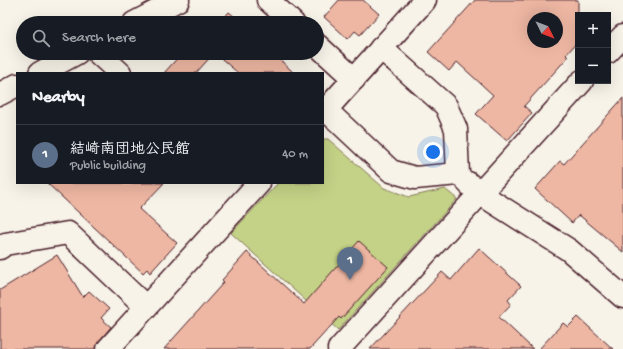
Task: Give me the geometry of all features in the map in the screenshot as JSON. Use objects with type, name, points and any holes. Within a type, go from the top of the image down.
[{"type":"street","points":[[147,16],[178,0]]},
{"type":"street","points":[[268,0],[285,16]]},
{"type":"street","points":[[425,0],[324,112],[391,171],[415,178],[458,174]]},
{"type":"street","points":[[611,49],[623,36]]},
{"type":"street","points":[[381,48],[446,106],[456,129],[458,174],[479,193],[569,250],[623,297]]},
{"type":"street","points":[[324,51],[354,79]]},
{"type":"street","points":[[42,72],[64,60]]},
{"type":"street","points":[[106,60],[119,72]]},
{"type":"street","points":[[339,349],[579,84]]},
{"type":"street","points":[[0,94],[16,86]]},
{"type":"street","points":[[108,349],[146,307],[248,187]]},
{"type":"street","points":[[0,248],[5,244],[68,233],[146,307]]},
{"type":"green space","points":[[324,139],[328,139],[384,188],[409,197],[445,189],[457,199],[338,330],[231,233],[277,184],[324,184]]},
{"type":"building","points":[[339,0],[363,0],[379,14],[360,35],[355,31],[348,39],[324,17]]},
{"type":"building","points":[[475,0],[578,0],[578,12],[575,12],[575,44],[566,55],[568,57],[524,106],[532,113],[507,141],[476,114],[493,95],[457,62],[449,71],[428,52]]},
{"type":"building","points":[[229,12],[234,16],[225,16]]},
{"type":"building","points":[[176,60],[208,60],[197,72],[165,72]]},
{"type":"building","points":[[223,60],[280,60],[293,72],[237,72]]},
{"type":"building","points":[[623,98],[623,252],[579,215],[572,223],[535,189],[560,161],[564,164]]},
{"type":"building","points":[[48,184],[163,184],[139,209],[177,243],[150,273],[147,269],[143,273]]},
{"type":"building","points":[[359,241],[388,267],[341,319],[339,317],[310,349],[164,349],[224,282],[222,280],[247,252],[304,304]]},
{"type":"building","points":[[479,248],[521,286],[508,300],[511,304],[499,317],[533,349],[370,349],[442,272],[451,280]]},
{"type":"building","points":[[57,255],[83,297],[89,291],[109,309],[101,318],[111,327],[99,341],[96,349],[0,349],[0,290]]},
{"type":"building","points":[[578,317],[613,349],[539,349],[563,323],[568,327]]},
{"type":"place","name":"結崎南団地公民館","points":[[350,280]]}]
